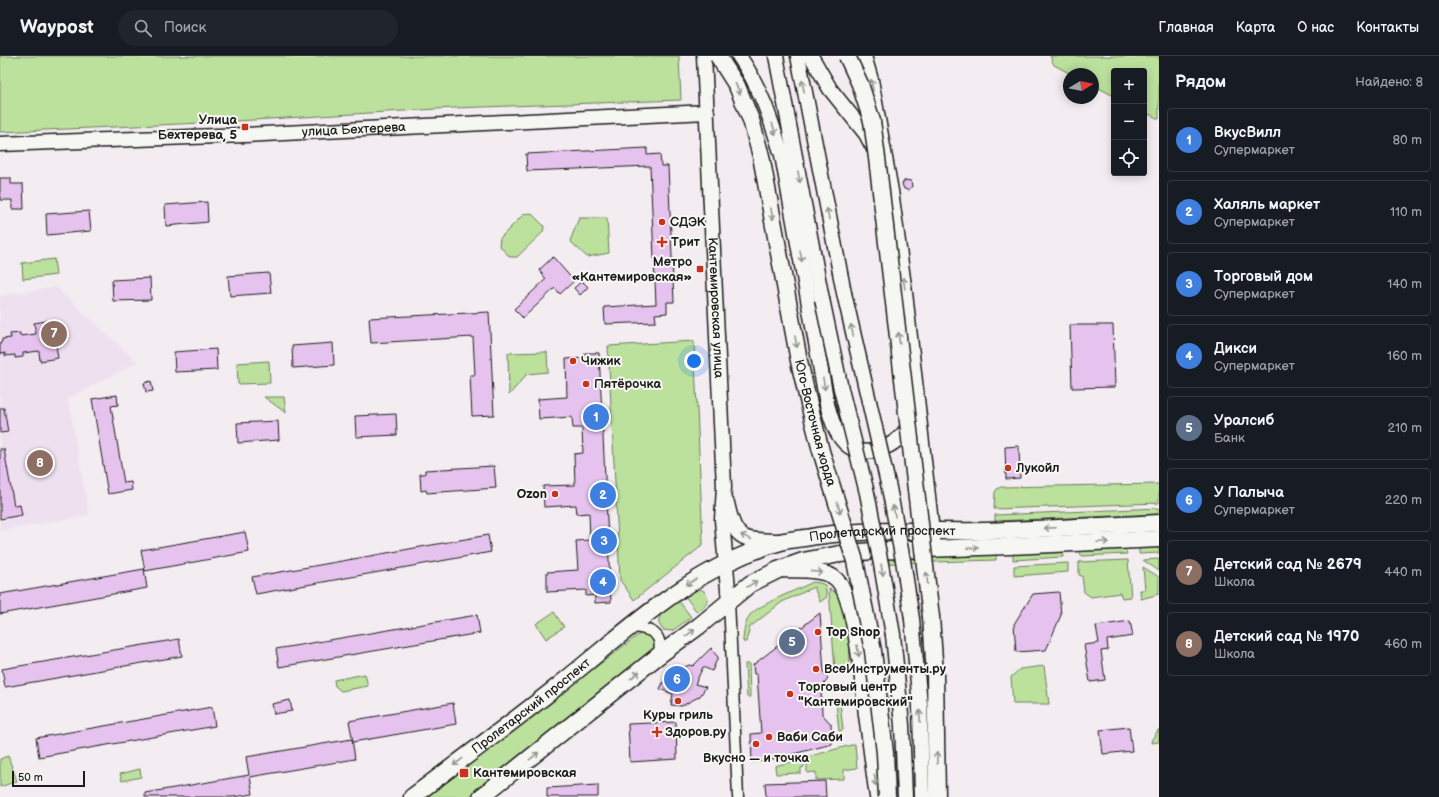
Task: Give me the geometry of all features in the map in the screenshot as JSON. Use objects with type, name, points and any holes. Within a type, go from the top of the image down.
[{"type":"main road","name":"Кантемировская улица","points":[[704,56],[724,487],[722,520],[725,563],[730,601]]},
{"type":"main road","name":"Юго-Восточная хорда","points":[[718,56],[737,86],[751,120],[761,156],[799,361],[808,400],[821,450],[855,561],[873,651],[885,753],[887,797]]},
{"type":"main road","points":[[739,56],[750,72],[770,116],[782,154],[827,404],[837,433],[845,444],[860,451],[877,451],[886,447],[898,439],[908,427],[913,416],[916,391]]},
{"type":"main road","points":[[776,56],[822,299],[841,389],[867,493],[881,564],[893,635],[902,725],[905,797]]},
{"type":"main road","points":[[798,56],[844,294],[889,488],[903,560],[912,619],[920,705],[922,797]]},
{"type":"main road","points":[[811,56],[830,89],[866,134],[878,156],[891,191]]},
{"type":"main road","points":[[847,56],[860,84],[873,128],[931,617],[935,674],[937,797]]},
{"type":"main road","points":[[864,56],[871,80],[891,191],[905,293],[934,549]]},
{"type":"main road","name":"улица Бехтерева","points":[[0,144],[260,134],[707,112]]},
{"type":"main road","name":"Кантемировская улица","points":[[724,487],[731,520],[734,528],[739,534],[751,540],[784,541]]},
{"type":"main road","name":"Пролетарский проспект","points":[[412,797],[556,687],[676,592],[725,563],[743,555],[784,541],[830,534],[932,530],[984,531],[1159,523]]},
{"type":"main road","name":"Пролетарский проспект","points":[[481,797],[658,656],[700,626],[750,584],[778,570],[803,561],[840,554],[872,551],[1159,539]]},
{"type":"main road","points":[[778,570],[825,573],[838,580],[844,590],[852,613],[860,661],[877,797]]},
{"type":"street","points":[[730,601],[738,797]]},
{"type":"street","points":[[630,627],[647,629],[656,635],[660,646],[658,656]]},
{"type":"shaded area","points":[[56,287],[137,362],[68,399],[89,515],[0,531],[0,296]]},
{"type":"green space","points":[[0,56],[679,56],[681,100],[454,108],[202,123],[0,132]]},
{"type":"green space","points":[[1050,56],[1159,56],[1159,119],[1147,113],[1147,68],[1111,68],[1111,94],[1099,88],[1099,68],[1063,68],[1063,70],[1054,65]]},
{"type":"green space","points":[[531,213],[544,226],[543,232],[517,257],[510,257],[499,245],[500,238],[524,214]]},
{"type":"green space","points":[[579,218],[607,218],[609,253],[587,257],[570,241]]},
{"type":"green space","points":[[54,259],[56,275],[23,279],[22,263]]},
{"type":"green space","points":[[694,341],[703,542],[698,549],[634,600],[620,580],[608,346]]},
{"type":"green space","points":[[547,352],[548,372],[527,374],[509,395],[508,353]]},
{"type":"green space","points":[[269,361],[270,383],[238,384],[237,363]]},
{"type":"green space","points":[[264,397],[284,397],[286,413]]},
{"type":"green space","points":[[1159,484],[1159,503],[994,509],[995,492],[1001,487]]},
{"type":"green space","points":[[1159,508],[1159,514],[995,521],[995,515]]},
{"type":"green space","points":[[1159,547],[1159,553],[1139,554],[1139,548]]},
{"type":"green space","points":[[1125,549],[1127,554],[1081,556],[1080,551]]},
{"type":"green space","points":[[1063,551],[1063,557],[1013,560],[1013,553]]},
{"type":"green space","points":[[996,553],[996,560],[872,564],[874,561],[883,558]]},
{"type":"green space","points":[[1159,559],[1159,571],[1143,560]]},
{"type":"green space","points":[[1128,560],[1131,597],[1122,598],[1120,593],[1091,597],[1084,592],[1082,576],[1079,575],[1079,562]]},
{"type":"green space","points":[[1068,563],[1068,572],[1014,576],[1014,566]]},
{"type":"green space","points":[[1143,567],[1159,577],[1159,594],[1141,599],[1140,590],[1145,590]]},
{"type":"green space","points":[[813,582],[825,585],[827,597],[820,602],[814,587],[782,602],[750,627],[746,642],[743,642],[747,621],[754,611]]},
{"type":"green space","points":[[698,588],[704,591],[708,598],[705,606],[697,612],[685,596],[694,589]]},
{"type":"green space","points":[[829,589],[836,593],[842,602],[845,612],[848,625],[850,670],[835,671]]},
{"type":"green space","points":[[679,601],[691,617],[672,631],[663,630],[659,624],[660,616],[665,610]]},
{"type":"green space","points":[[554,612],[564,627],[546,639],[536,624]]},
{"type":"green space","points":[[644,633],[653,639],[655,649],[563,720],[533,749],[469,797],[425,797],[638,635]]},
{"type":"green space","points":[[745,664],[749,664],[750,697],[747,697]]},
{"type":"green space","points":[[1044,666],[1049,704],[1013,704],[1011,677],[1020,669]]},
{"type":"green space","points":[[365,674],[368,686],[341,691],[335,686],[334,680]]},
{"type":"green space","points":[[840,701],[843,730],[839,731],[836,702]]},
{"type":"green space","points":[[1159,729],[1159,742],[1151,743],[1152,739]]},
{"type":"green space","points":[[855,744],[857,768],[844,770],[844,779],[816,780],[816,772],[807,773],[807,757]]},
{"type":"green space","points":[[8,756],[17,781],[0,787],[0,759]]},
{"type":"green space","points":[[803,759],[804,767],[801,768],[801,773],[776,774],[775,766]]},
{"type":"green space","points":[[140,769],[141,777],[122,781],[120,774]]},
{"type":"building","points":[[647,148],[647,155],[660,154],[661,166],[668,166],[674,302],[667,302],[667,313],[655,314],[656,322],[605,324],[604,307],[656,304],[650,166],[527,171],[526,154]]},
{"type":"building","points":[[0,178],[11,178],[11,184],[23,184],[24,209],[12,209],[12,200],[0,200]]},
{"type":"building","points":[[905,180],[911,181],[912,186],[909,190],[904,189],[902,184]]},
{"type":"building","points":[[207,202],[208,222],[166,226],[165,205]]},
{"type":"building","points":[[89,211],[91,231],[47,235],[46,214]]},
{"type":"building","points":[[553,257],[574,281],[560,294],[555,288],[523,318],[514,309],[546,279],[539,270]]},
{"type":"building","points":[[269,273],[271,293],[230,296],[228,276]]},
{"type":"building","points":[[150,278],[151,300],[113,301],[112,280]]},
{"type":"building","points":[[582,281],[588,287],[580,295],[574,288]]},
{"type":"building","points":[[489,312],[494,415],[472,416],[470,375],[475,375],[473,337],[371,343],[369,318]]},
{"type":"building","points":[[52,320],[58,358],[40,361],[39,351],[23,353],[23,357],[15,358],[15,355],[5,356],[5,353],[0,354],[0,343],[2,342],[2,339],[11,338],[10,334],[20,333],[20,336],[36,334],[34,323]]},
{"type":"building","points":[[1070,325],[1113,325],[1115,387],[1072,388]]},
{"type":"building","points":[[333,343],[334,365],[293,368],[292,346]]},
{"type":"building","points":[[216,349],[217,370],[175,372],[174,352]]},
{"type":"building","points":[[585,353],[599,353],[611,602],[595,603],[595,595],[586,596],[586,590],[547,592],[547,572],[578,570],[576,541],[590,540],[589,513],[577,514],[576,505],[544,507],[543,486],[575,485],[574,454],[583,453],[582,428],[573,428],[572,417],[539,419],[538,399],[567,397],[566,359],[585,358]]},
{"type":"building","points":[[151,381],[153,391],[146,392],[144,383]]},
{"type":"building","points":[[117,395],[118,405],[111,406],[124,483],[131,482],[132,490],[108,494],[92,399]]},
{"type":"building","points":[[0,408],[4,408],[8,432],[0,433]]},
{"type":"building","points":[[396,414],[397,435],[356,437],[355,416]]},
{"type":"building","points":[[278,421],[279,440],[238,443],[237,423]]},
{"type":"building","points":[[1019,446],[1020,478],[1006,479],[1005,447]]},
{"type":"building","points":[[0,449],[4,449],[14,506],[20,505],[22,515],[0,519]]},
{"type":"building","points":[[494,466],[496,488],[427,493],[426,490],[421,491],[420,474],[425,474],[425,470]]},
{"type":"building","points":[[245,532],[249,552],[145,571],[141,550]]},
{"type":"building","points":[[488,535],[491,552],[256,594],[252,577]]},
{"type":"building","points":[[144,569],[147,588],[0,614],[0,594]]},
{"type":"building","points":[[1059,592],[1061,615],[1046,650],[1016,652],[1014,624],[1033,594]]},
{"type":"building","name":"Торговый центр \"Кантемировский\"","points":[[820,613],[824,673],[828,679],[821,688],[822,714],[831,724],[832,744],[766,761],[752,762],[751,734],[761,733],[757,674],[754,674],[753,665]]},
{"type":"building","points":[[477,615],[480,633],[279,667],[276,649]]},
{"type":"building","points":[[1130,621],[1133,636],[1107,640],[1108,650],[1101,651],[1105,680],[1090,682],[1084,645],[1099,643],[1096,626]]},
{"type":"building","points":[[179,639],[182,656],[5,687],[2,669]]},
{"type":"building","points":[[712,647],[711,649],[718,657],[712,671],[703,667],[695,684],[706,687],[700,696],[682,706],[671,705],[673,694],[660,689],[666,676],[689,665],[693,666]]},
{"type":"building","points":[[290,700],[292,711],[274,714],[272,704]]},
{"type":"building","points":[[453,703],[456,724],[353,742],[349,721]]},
{"type":"building","points":[[212,707],[215,726],[39,757],[36,738]]},
{"type":"building","points":[[676,722],[677,759],[630,762],[628,724]]},
{"type":"building","points":[[1129,727],[1132,751],[1103,754],[1100,730]]},
{"type":"building","points":[[352,739],[355,759],[250,777],[253,794],[233,797],[145,797],[145,793],[249,775],[246,757]]},
{"type":"building","points":[[825,781],[826,797],[766,797],[765,783]]},
{"type":"building","points":[[598,785],[598,797],[547,797],[547,788]]},
{"type":"place","name":"Улица Бехтерева, 5","points":[[245,127]]},
{"type":"place","name":"СДЭК","points":[[662,222]]},
{"type":"place","name":"Трит","points":[[662,242]]},
{"type":"place","name":"Метро «Кантемировская»","points":[[700,269]]},
{"type":"place","name":"Детский сад № 2679","points":[[54,334]]},
{"type":"place","name":"Чижик","points":[[573,361]]},
{"type":"place","name":"Пятёрочка","points":[[586,384]]},
{"type":"place","name":"ВкусВилл","points":[[596,417]]},
{"type":"place","name":"Детский сад № 1970","points":[[40,463]]},
{"type":"place","name":"Лукойл","points":[[1008,468]]},
{"type":"place","name":"Ozon","points":[[555,494]]},
{"type":"place","name":"Халяль маркет","points":[[603,495]]},
{"type":"place","name":"Торговый дом","points":[[604,541]]},
{"type":"place","name":"Дикси","points":[[603,582]]},
{"type":"place","name":"Top Shop","points":[[818,632]]},
{"type":"place","name":"Уралсиб","points":[[792,642]]},
{"type":"place","name":"ВсеИнструменты.ру","points":[[816,669]]},
{"type":"place","name":"У Палыча","points":[[677,679]]},
{"type":"place","name":"Торговый центр \"Кантемировский\"","points":[[790,694]]},
{"type":"place","name":"Куры гриль","points":[[678,701]]},
{"type":"place","name":"Здоров.ру","points":[[657,732]]},
{"type":"place","name":"Ваби Саби","points":[[769,737]]},
{"type":"place","name":"Вкусно — и точка","points":[[756,744]]},
{"type":"place","name":"Кантемировская","points":[[464,773]]}]
